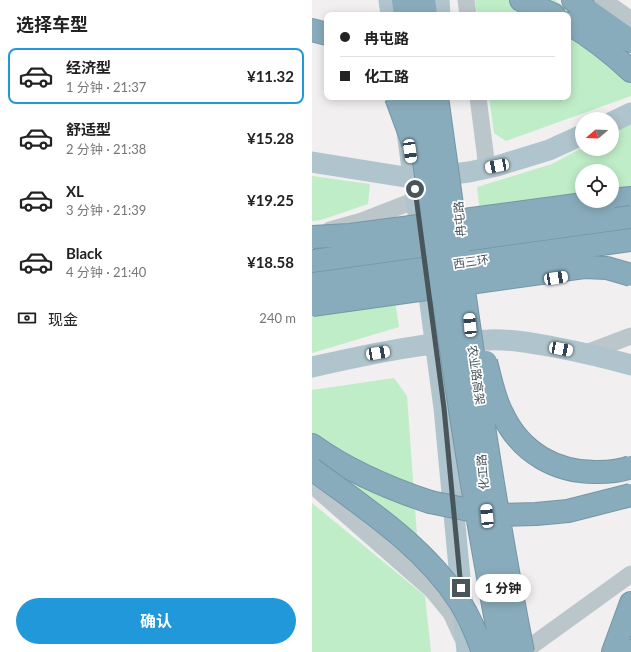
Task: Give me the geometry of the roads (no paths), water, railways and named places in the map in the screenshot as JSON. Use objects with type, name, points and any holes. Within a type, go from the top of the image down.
[{"type":"highway","points":[[403,0],[405,12]]},
{"type":"highway","points":[[424,0],[426,12]]},
{"type":"highway","points":[[521,0],[547,12]]},
{"type":"highway","points":[[573,0],[631,41]]},
{"type":"highway","points":[[571,25],[589,36],[618,58],[631,71]]},
{"type":"highway","points":[[312,30],[324,33]]},
{"type":"highway","points":[[397,100],[417,155],[424,204]]},
{"type":"highway","name":"农业路高架","points":[[415,100],[424,204],[488,581],[502,652]]},
{"type":"highway","name":"农业路高架","points":[[437,100],[493,485],[523,652]]},
{"type":"highway","points":[[619,199],[631,198]]},
{"type":"highway","points":[[312,236],[350,235],[575,205]]},
{"type":"highway","name":"西三环","points":[[312,261],[631,217]]},
{"type":"highway","name":"西三环","points":[[312,284],[631,240]]},
{"type":"highway","points":[[312,305],[584,267],[607,268],[631,275]]},
{"type":"highway","points":[[465,290],[493,390],[503,416],[525,446],[545,460],[560,467],[582,472],[608,472],[631,467]]},
{"type":"highway","points":[[312,445],[337,462],[368,479],[393,490],[430,502],[494,515],[536,514],[568,511],[631,495]]},
{"type":"highway","points":[[312,469],[373,513],[414,548],[430,565],[461,603],[470,620],[473,651]]},
{"type":"highway","points":[[613,652],[631,603]]},
{"type":"main road","points":[[389,0],[391,12]]},
{"type":"main road","points":[[439,0],[440,12]]},
{"type":"main road","points":[[402,100],[413,178],[424,204],[436,343],[473,651]]},
{"type":"main road","name":"冉屯路","points":[[448,100],[471,341]]},
{"type":"main road","points":[[619,119],[631,113]]},
{"type":"main road","points":[[312,162],[413,178],[487,168],[549,150],[575,138]]},
{"type":"main road","points":[[312,367],[364,355],[436,343],[489,340],[522,341],[631,365]]},
{"type":"main road","name":"化工路","points":[[471,341],[498,652]]},
{"type":"street","points":[[466,0],[468,12]]},
{"type":"street","points":[[603,0],[631,20]]},
{"type":"street","points":[[478,100],[487,168]]},
{"type":"street","points":[[312,236],[424,204]]},
{"type":"street","points":[[465,290],[631,266]]},
{"type":"street","points":[[586,354],[631,336]]},
{"type":"street","points":[[312,485],[432,590],[451,614],[473,651]]},
{"type":"street","points":[[523,652],[631,574]]}]
